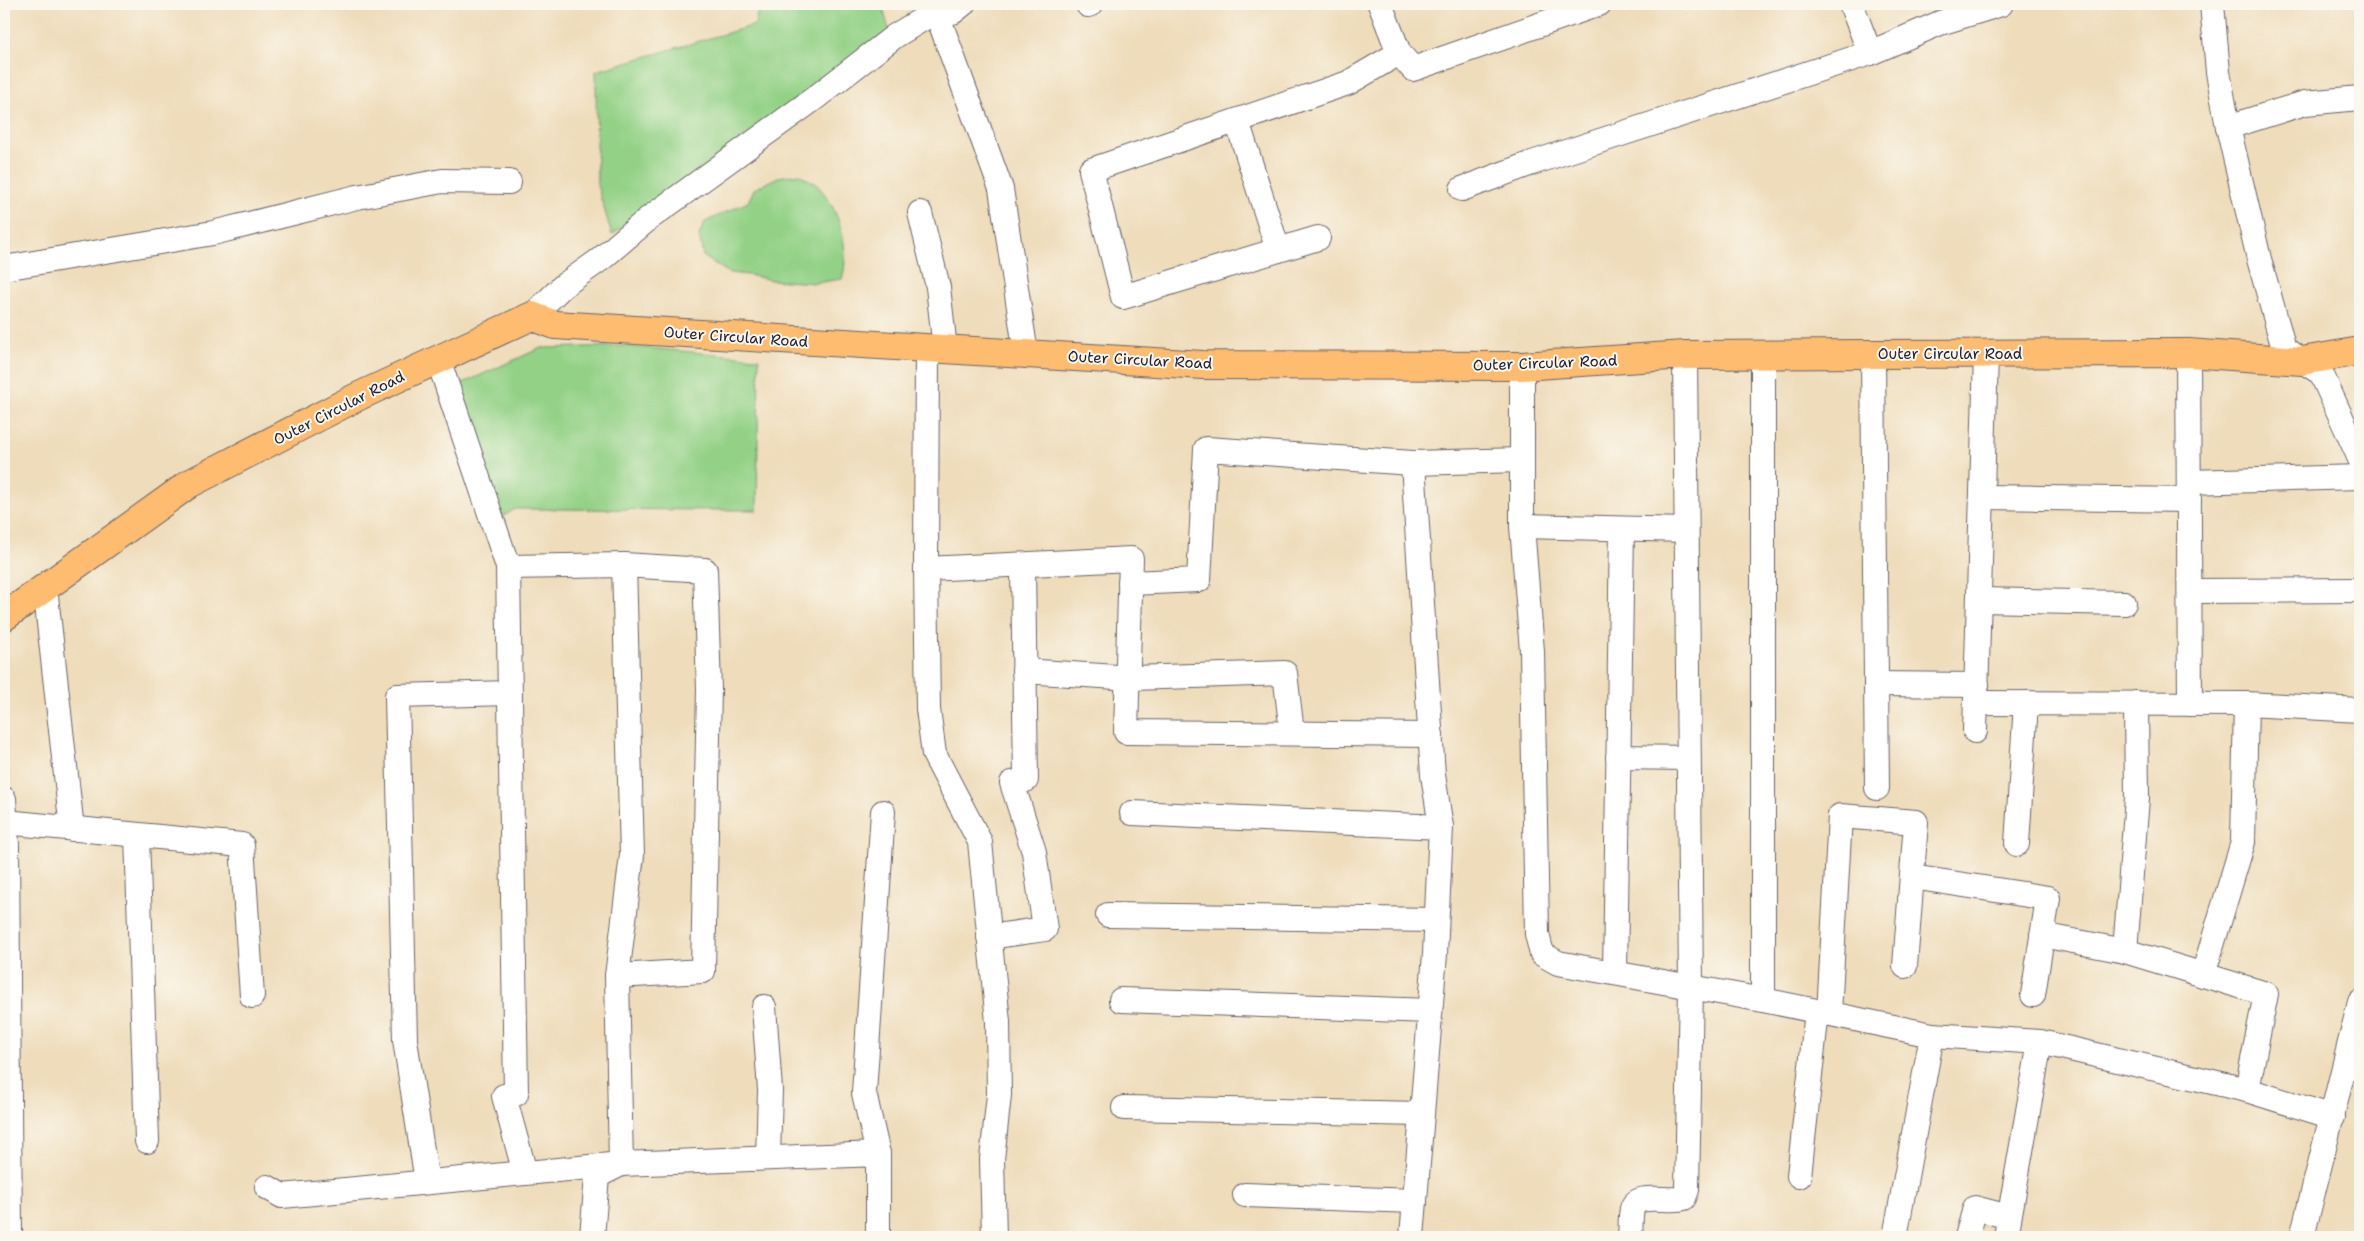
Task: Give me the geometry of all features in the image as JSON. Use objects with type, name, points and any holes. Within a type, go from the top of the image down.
[{"type":"main road","name":"Outer Circular Road","points":[[4,617],[189,484],[357,397],[532,316],[555,325],[1203,365],[1522,366],[1685,355],[1763,354],[1986,355],[2188,353],[2302,361],[2360,351]]},
{"type":"street","points":[[1380,4],[1399,53],[1413,68],[1599,4]]},
{"type":"street","points":[[1851,4],[1870,52]]},
{"type":"street","points":[[1462,189],[1532,163],[1870,52],[1940,23],[2001,4]]},
{"type":"street","points":[[2212,4],[2218,72],[2228,127],[2259,260],[2284,349],[2321,373],[2360,459]]},
{"type":"street","points":[[532,316],[563,286],[601,259],[648,218],[815,98],[895,36],[950,8],[1001,189],[1026,354]]},
{"type":"street","points":[[1318,238],[1124,297],[1090,170],[1348,83],[1399,53]]},
{"type":"street","points":[[2228,127],[2305,103],[2360,98]]},
{"type":"street","points":[[1237,121],[1278,250]]},
{"type":"street","points":[[4,268],[213,233],[357,198],[442,181],[509,182]]},
{"type":"street","points":[[920,213],[938,287],[926,570],[928,709],[934,754],[980,842],[998,1022],[999,1095],[992,1159],[994,1237]]},
{"type":"street","points":[[2188,353],[2190,704]]},
{"type":"street","points":[[1763,354],[1763,1000]]},
{"type":"street","points":[[1873,354],[1877,788]]},
{"type":"street","points":[[1630,1237],[1632,1208],[1635,1203],[1643,1198],[1675,1201],[1684,1198],[1687,1190],[1691,987],[1685,355]]},
{"type":"street","points":[[1975,731],[1986,355]]},
{"type":"street","points":[[438,359],[508,567],[516,1094],[504,1096],[525,1173]]},
{"type":"street","points":[[1522,366],[1522,526],[1532,651],[1537,934],[1542,954],[1558,963],[1763,1000],[1932,1035],[2040,1042],[2247,1090],[2333,1117]]},
{"type":"street","points":[[1130,583],[1199,580],[1206,449],[1413,463],[1522,460]]},
{"type":"street","points":[[1412,1237],[1430,1011],[1441,826],[1433,775],[1413,463]]},
{"type":"street","points":[[1982,497],[2189,491],[2360,477]]},
{"type":"street","points":[[1522,526],[1686,530]]},
{"type":"street","points":[[1615,973],[1622,529]]},
{"type":"street","points":[[926,570],[1131,559],[1126,732],[1431,735]]},
{"type":"street","points":[[989,937],[1045,929],[1034,852],[1012,783],[1026,780],[1023,564]]},
{"type":"street","points":[[508,567],[624,565],[705,570],[709,689],[703,971],[617,976]]},
{"type":"street","points":[[622,1164],[617,976],[632,855],[624,565]]},
{"type":"street","points":[[45,587],[72,829]]},
{"type":"street","points":[[2190,591],[2360,590]]},
{"type":"street","points":[[1979,600],[2124,603]]},
{"type":"street","points":[[1024,671],[1128,678],[1285,673],[1292,734]]},
{"type":"street","points":[[1876,684],[1976,694],[2026,703],[2246,704],[2360,710]]},
{"type":"street","points":[[427,1182],[405,1040],[397,696],[510,693]]},
{"type":"street","points":[[2017,844],[2026,703]]},
{"type":"street","points":[[2125,951],[2137,798],[2136,703]]},
{"type":"street","points":[[2203,975],[2243,842],[2246,704]]},
{"type":"street","points":[[1618,757],[1688,758]]},
{"type":"street","points":[[10,1237],[4,810],[72,829],[242,845],[252,996]]},
{"type":"street","points":[[878,1237],[878,1154],[864,1093],[883,812]]},
{"type":"street","points":[[1132,813],[1441,826]]},
{"type":"street","points":[[1799,1176],[1823,1012],[1840,816],[1916,822],[1905,966]]},
{"type":"street","points":[[137,835],[147,1141]]},
{"type":"street","points":[[1912,877],[2048,898],[2032,996]]},
{"type":"street","points":[[1108,915],[1436,920]]},
{"type":"street","points":[[2042,935],[2125,951],[2266,994],[2247,1090]]},
{"type":"street","points":[[1121,1000],[1430,1011]]},
{"type":"street","points":[[2302,1237],[2360,1002]]},
{"type":"street","points":[[764,1007],[770,1090],[768,1158]]},
{"type":"street","points":[[1895,1237],[1932,1035]]},
{"type":"street","points":[[1967,1237],[1975,1208],[2007,1227],[2040,1042]]},
{"type":"street","points":[[1124,1108],[1422,1114]]},
{"type":"street","points":[[267,1187],[282,1196],[622,1164],[878,1154]]},
{"type":"street","points":[[592,1237],[597,1176],[622,1164]]},
{"type":"street","points":[[1245,1195],[1415,1201]]},
{"type":"green space","points":[[759,4],[882,4],[889,30],[612,235],[597,185],[596,71],[755,25]]},
{"type":"green space","points":[[800,174],[817,185],[825,194],[837,217],[844,242],[845,255],[842,279],[815,283],[771,280],[729,273],[703,256],[699,235],[705,222],[748,202],[754,189],[778,177]]},
{"type":"green space","points":[[625,346],[759,358],[757,510],[515,509],[494,522],[452,388],[541,348]]}]
